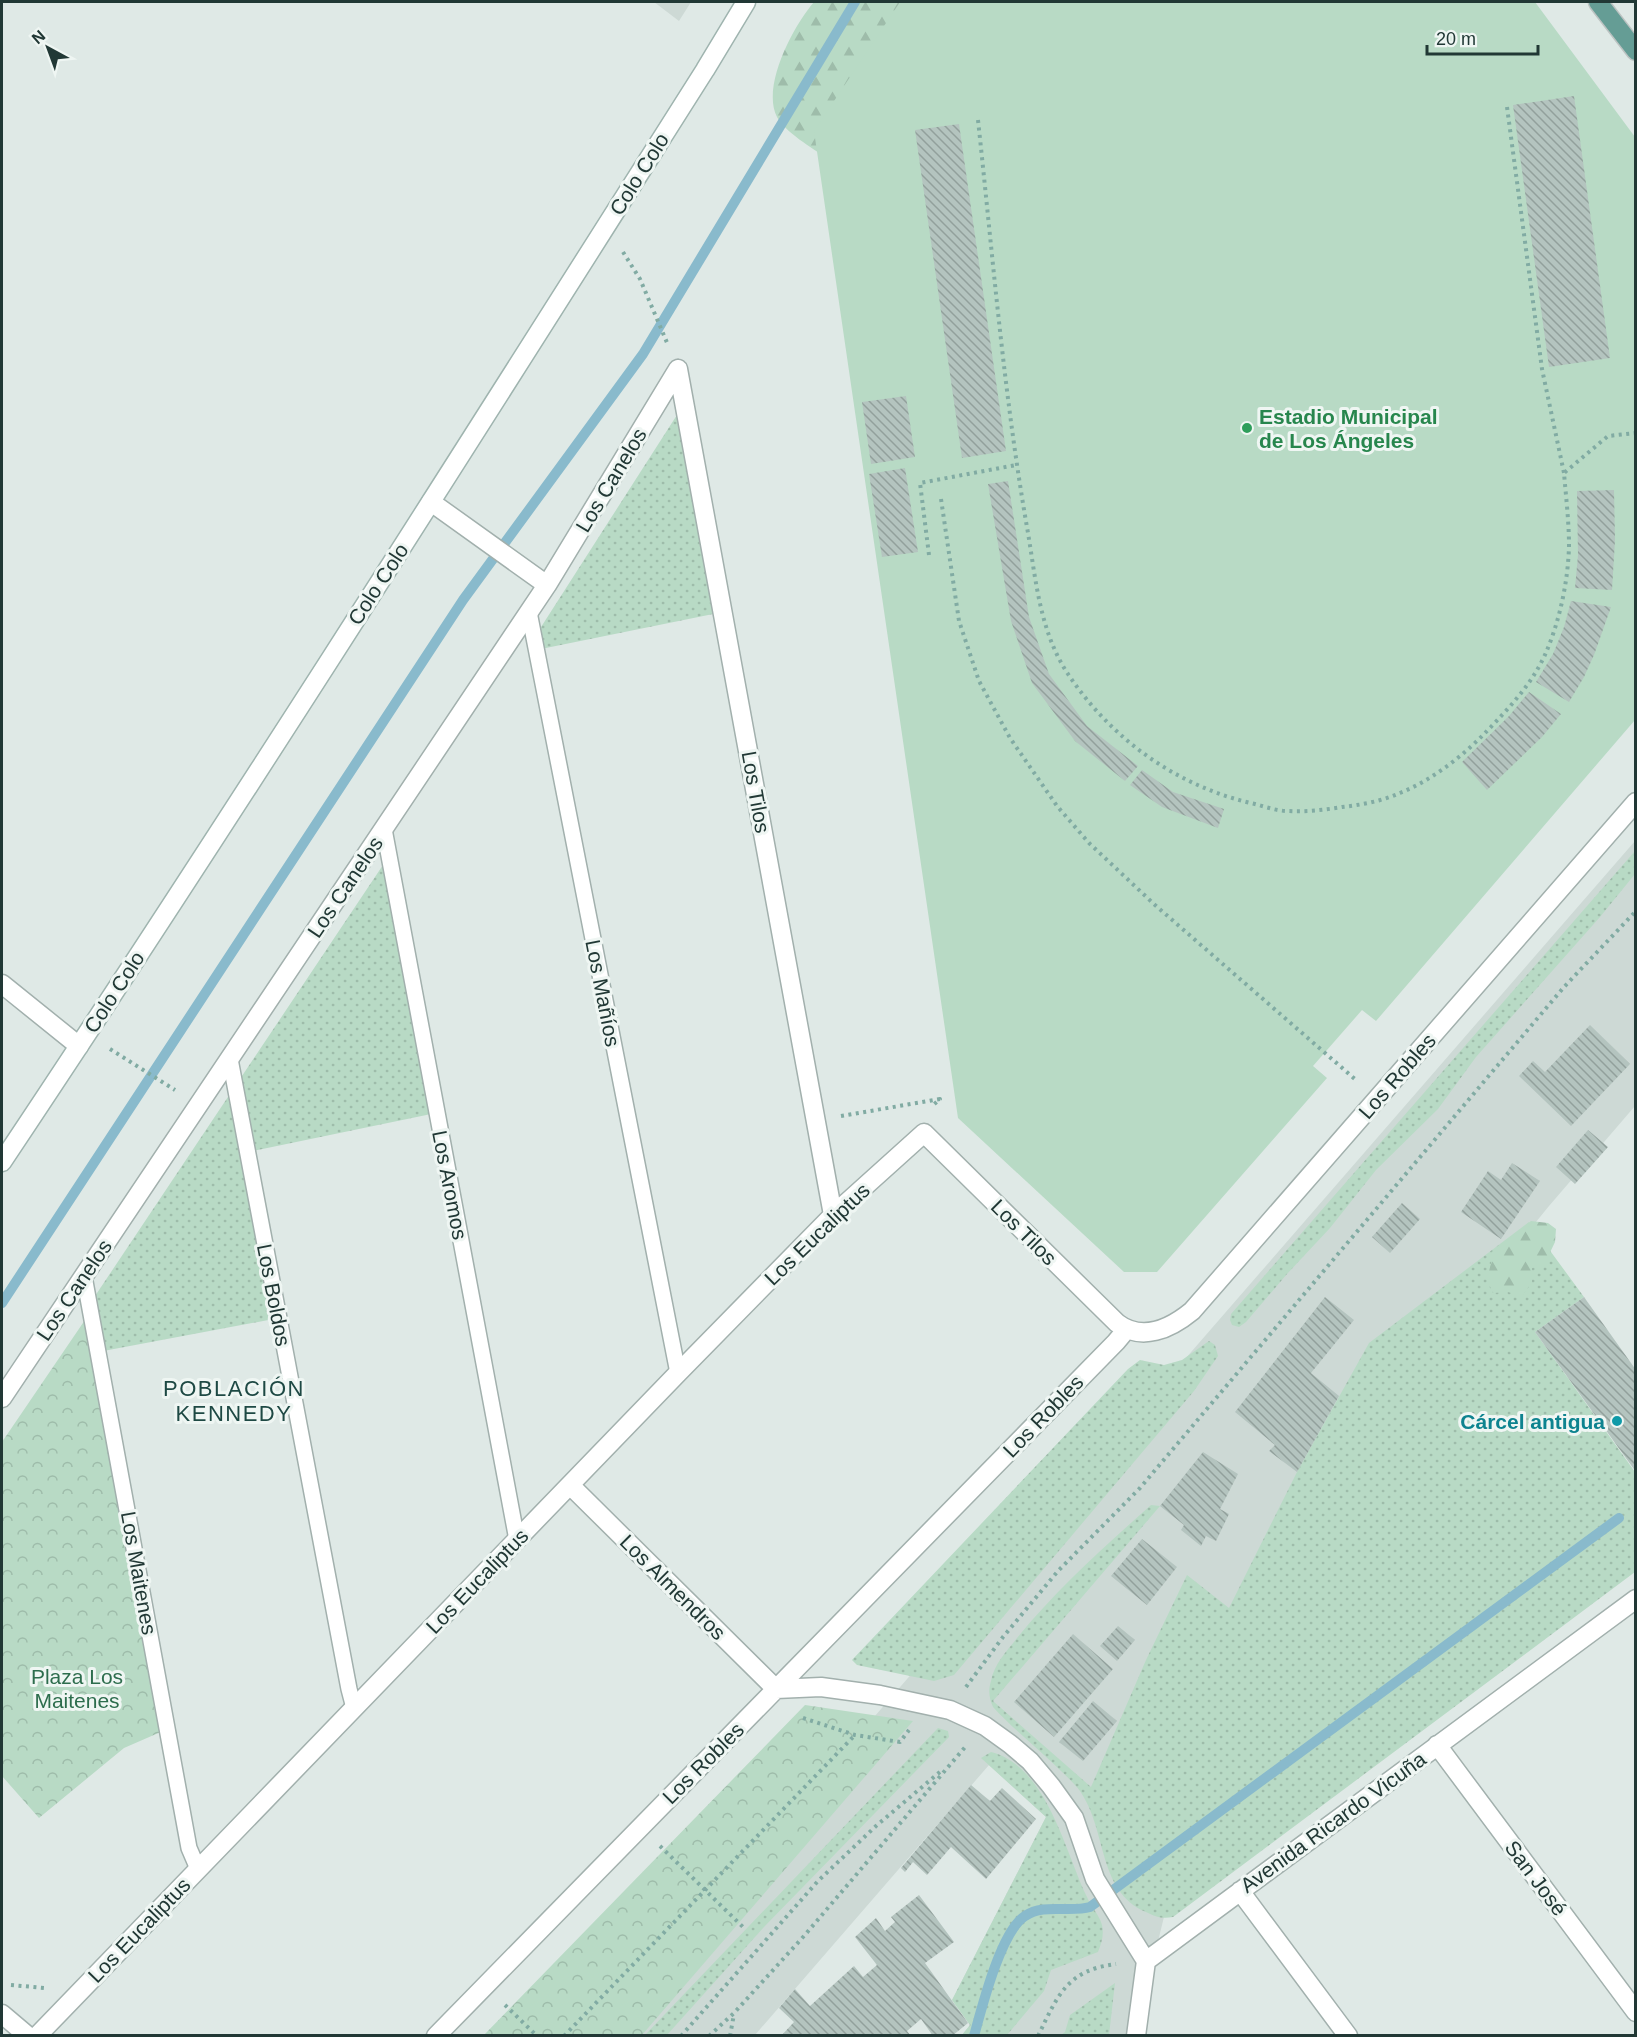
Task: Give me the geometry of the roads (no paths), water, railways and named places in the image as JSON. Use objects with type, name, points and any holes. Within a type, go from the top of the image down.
[{"type":"main road","points":[[1598,2],[1635,51]]},
{"type":"street","name":"Colo Colo","points":[[2,1162],[431,502],[746,2]]},
{"type":"street","name":"Los Canelos","points":[[2,1398],[547,585],[678,369]]},
{"type":"street","name":"Los Tilos","points":[[678,369],[833,1215]]},
{"type":"street","points":[[431,502],[547,585]]},
{"type":"street","name":"Los Robles","points":[[436,2036],[1126,1330],[1141,1332],[1170,1327],[1191,1311],[1635,802]]},
{"type":"street","points":[[2,984],[79,1046]]},
{"type":"street","name":"Los Tilos","points":[[924,1133],[1126,1330]]},
{"type":"street","name":"Los Eucaliptus","points":[[37,2036],[833,1215],[924,1133]]},
{"type":"street","name":"Los Almendros","points":[[570,1485],[776,1689]]},
{"type":"street","name":"Avenida Ricardo Vicuña","points":[[1146,1961],[1635,1599]]},
{"type":"street","points":[[776,1689],[821,1687],[880,1695],[950,1710],[985,1726],[1030,1761],[1074,1818],[1095,1879],[1146,1961],[1136,2036]]},
{"type":"street","name":"San José","points":[[1437,1746],[1635,2012]]},
{"type":"street","points":[[1240,1891],[1348,2036]]},
{"type":"street","points":[[2,2013],[28,2036]]},
{"type":"lane","name":"Los Mañíos","points":[[529,612],[678,1373]]},
{"type":"lane","name":"Los Aromos","points":[[384,829],[517,1540]]},
{"type":"lane","name":"Los Boldos","points":[[230,1059],[354,1708]]},
{"type":"lane","name":"Los Maitenes","points":[[84,1276],[189,1848],[198,1869]]},
{"type":"waterway","points":[[2,1303],[463,600],[643,354],[855,2]]},
{"type":"waterway","points":[[974,2036],[1000,1953],[1016,1924],[1025,1916],[1040,1910],[1090,1907],[1619,1518]]},
{"type":"place","name":"Estadio Municipal de Los Ángeles","points":[[1247,428]]},
{"type":"place","name":"Cárcel antigua","points":[[1617,1421]]},
{"type":"district","name":"POBLACIÓN KENNEDY","points":[[234,1400]]},
{"type":"park label","name":"Plaza Los Maitenes","points":[[77,1688]]}]
